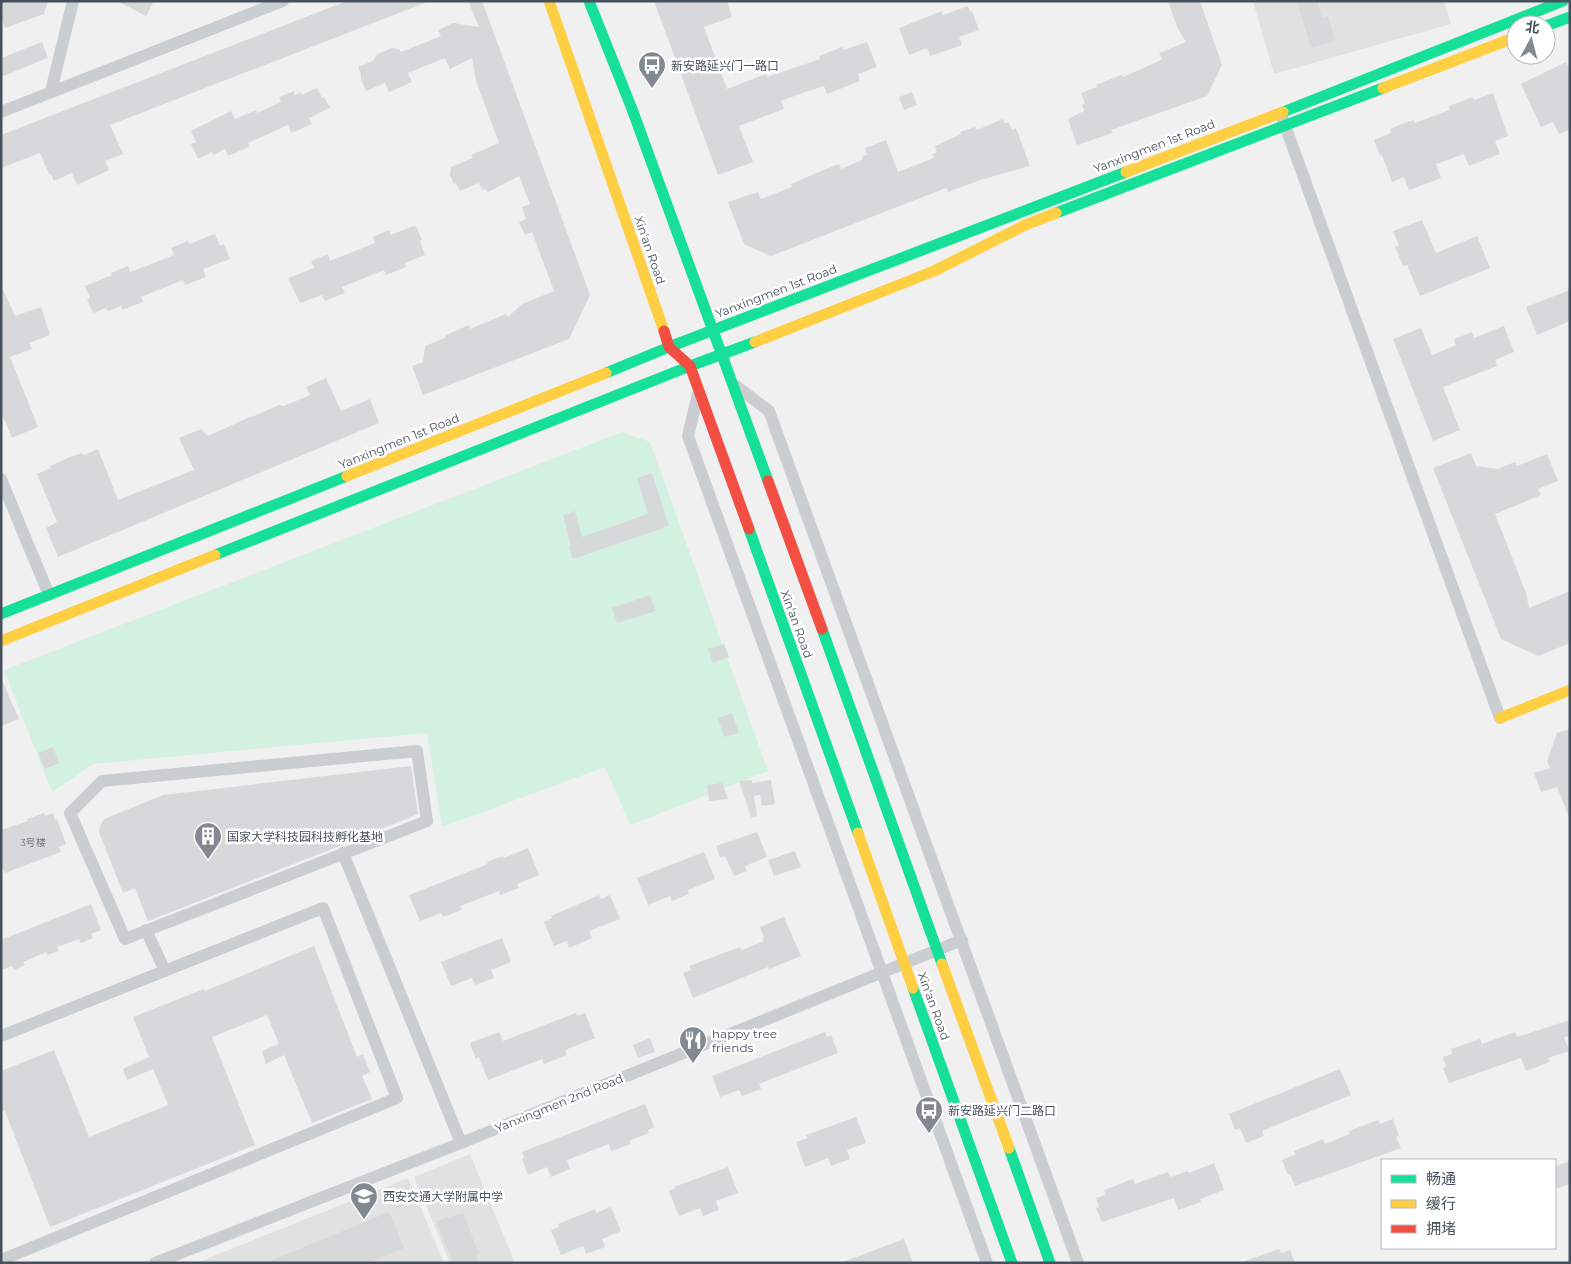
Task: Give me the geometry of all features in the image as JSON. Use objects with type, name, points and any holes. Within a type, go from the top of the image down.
[{"type":"street","points":[[51,91],[73,1]]},
{"type":"street","points":[[1,112],[283,1]]},
{"type":"street","name":"Xin'an Road","points":[[549,1],[670,347],[690,366],[1012,1263]]},
{"type":"street","name":"Xin'an Road","points":[[589,1],[632,109],[714,330],[1050,1263]]},
{"type":"street","name":"Yanxingmen 1st Road","points":[[1,614],[670,347],[1280,113],[1563,1]]},
{"type":"street","points":[[1556,22],[1570,17]]},
{"type":"street","points":[[1,642],[690,366],[934,272],[1025,224],[1506,41]]},
{"type":"street","points":[[1280,113],[1500,718],[1570,690]]},
{"type":"street","points":[[733,384],[769,411],[1078,1263]]},
{"type":"street","points":[[699,391],[688,436],[987,1263]]},
{"type":"street","points":[[1,479],[50,595]]},
{"type":"street","points":[[418,751],[427,821],[343,853],[124,939],[70,813],[102,781],[418,751]]},
{"type":"street","points":[[343,853],[461,1143]]},
{"type":"street","points":[[1,1036],[322,908],[397,1098],[1,1260]]},
{"type":"street","points":[[146,930],[165,971]]},
{"type":"street","name":"Yanxingmen 2nd Road","points":[[155,1263],[461,1143],[962,940]]},
{"type":"shaded area","points":[[1253,1],[1444,1],[1451,24],[1274,74]]},
{"type":"shaded area","points":[[470,1154],[515,1263],[450,1263],[414,1177]]},
{"type":"shaded area","name":"西安交通大学附属中学","points":[[408,1178],[444,1263],[196,1263]]},
{"type":"green space","points":[[622,432],[650,442],[768,771],[630,825],[605,767],[442,827],[427,733],[93,764],[52,792],[4,670]]},
{"type":"building","points":[[1,1],[48,1],[44,14],[5,28],[1,17]]},
{"type":"building","points":[[117,1],[154,1],[146,16]]},
{"type":"building","points":[[347,1],[427,2],[110,125],[123,154],[105,161],[109,170],[77,185],[72,173],[54,181],[40,153],[1,168],[1,135]]},
{"type":"building","points":[[468,1],[482,1],[590,295],[569,339],[423,395],[412,366],[423,362],[425,346],[469,325],[470,329],[506,314],[508,317],[522,304],[554,291],[532,232],[525,235],[519,222],[526,219],[522,207],[530,204],[519,176],[488,192],[485,189],[482,190],[479,183],[460,191],[450,175],[451,167],[473,158],[471,155],[499,143],[476,81],[472,58],[450,69],[445,58],[408,73],[412,82],[389,92],[385,83],[366,91],[361,79],[358,67],[373,61],[377,54],[392,48],[399,49],[401,52],[441,36],[438,30],[453,23],[479,27]]},
{"type":"building","points":[[654,1],[727,1],[732,17],[704,27],[727,89],[766,74],[767,77],[820,59],[819,56],[842,47],[843,50],[867,42],[877,67],[858,74],[860,81],[827,94],[824,86],[781,101],[784,109],[739,126],[753,162],[718,175]]},
{"type":"building","points":[[1168,1],[1200,1],[1222,65],[1207,96],[1111,130],[1113,133],[1077,145],[1068,119],[1084,111],[1082,105],[1085,104],[1081,93],[1097,87],[1096,85],[1121,75],[1123,77],[1157,62],[1162,59],[1159,53],[1186,42],[1177,27]]},
{"type":"building","points":[[1297,1],[1317,1],[1322,18],[1328,16],[1335,41],[1311,48]]},
{"type":"building","points":[[968,6],[970,12],[972,11],[979,30],[959,37],[962,45],[930,56],[927,48],[909,55],[899,28],[942,11],[943,15]]},
{"type":"building","points":[[42,42],[48,58],[1,77],[1,58]]},
{"type":"building","points":[[1566,62],[1570,71],[1570,130],[1559,134],[1553,122],[1541,127],[1521,84]]},
{"type":"building","points":[[317,88],[330,108],[309,118],[312,124],[291,133],[288,125],[248,143],[249,147],[228,156],[225,149],[213,155],[212,152],[198,159],[191,144],[196,142],[191,131],[231,111],[235,119],[256,110],[257,113],[281,102],[279,97],[294,91],[295,95],[301,92],[302,95]]},
{"type":"building","points":[[912,92],[917,105],[904,110],[899,97]]},
{"type":"building","points":[[1493,93],[1508,136],[1495,141],[1500,154],[1469,166],[1464,154],[1436,164],[1441,178],[1409,190],[1404,177],[1392,182],[1374,140],[1391,133],[1390,129],[1407,122],[1414,120],[1415,123],[1450,110],[1449,106],[1473,97],[1474,100]]},
{"type":"building","points":[[1003,119],[1005,123],[1009,123],[1012,130],[1016,128],[1030,166],[980,180],[948,192],[946,188],[771,256],[744,244],[728,202],[758,192],[761,199],[792,187],[791,184],[839,164],[841,169],[862,160],[863,156],[867,155],[865,148],[886,140],[898,172],[934,158],[932,154],[937,152],[935,146],[961,134],[960,132],[975,127],[977,130]]},
{"type":"building","points":[[1422,220],[1436,253],[1477,236],[1490,268],[1420,296],[1407,265],[1403,266],[1395,247],[1399,245],[1393,231]]},
{"type":"building","points":[[416,226],[422,240],[420,241],[425,255],[405,263],[406,267],[386,275],[384,270],[342,287],[345,293],[325,301],[322,295],[300,303],[288,278],[314,268],[311,261],[328,254],[330,261],[375,243],[373,237],[389,230],[391,235]]},
{"type":"building","points":[[215,234],[220,246],[224,244],[230,259],[203,269],[206,277],[185,285],[183,280],[141,297],[143,302],[122,310],[121,306],[108,311],[106,308],[93,313],[87,299],[90,298],[85,286],[128,266],[130,272],[174,255],[171,248],[188,241],[189,244]]},
{"type":"building","points":[[1,285],[15,316],[41,307],[50,335],[29,343],[32,349],[10,357],[38,427],[12,438],[1,412]]},
{"type":"building","points":[[1570,290],[1570,321],[1537,335],[1526,307]]},
{"type":"building","points":[[1504,326],[1514,352],[1495,360],[1497,366],[1443,387],[1460,430],[1433,441],[1393,339],[1421,328],[1432,355],[1456,345],[1454,339],[1472,332],[1474,338]]},
{"type":"building","points":[[326,378],[341,411],[370,399],[379,423],[58,557],[46,528],[57,522],[37,474],[70,457],[82,453],[84,455],[98,449],[118,500],[194,470],[179,438],[201,429],[208,436],[279,405],[284,406],[310,395],[306,387]]},
{"type":"building","points":[[1471,453],[1476,466],[1498,469],[1515,462],[1517,466],[1547,454],[1558,481],[1538,489],[1541,495],[1495,514],[1526,593],[1529,608],[1570,591],[1570,643],[1538,656],[1501,639],[1433,468]]},
{"type":"building","points":[[652,473],[669,526],[573,559],[563,515],[575,511],[582,537],[648,514],[637,478]]},
{"type":"building","points":[[650,595],[656,611],[617,623],[612,608]]},
{"type":"building","points":[[724,644],[729,657],[713,663],[708,649]]},
{"type":"building","points":[[1,678],[19,719],[1,726]]},
{"type":"building","points":[[732,713],[739,733],[724,737],[718,718]]},
{"type":"building","points":[[1570,729],[1569,817],[1557,787],[1541,792],[1534,773],[1550,768],[1547,761],[1557,733]]},
{"type":"building","points":[[53,747],[59,763],[45,769],[38,753]]},
{"type":"building","name":"国家大学科技园科技孵化基地","points":[[411,766],[418,814],[148,921],[135,888],[123,893],[99,832],[104,819],[163,795]]},
{"type":"building","points":[[752,780],[752,783],[771,780],[775,804],[762,806],[760,795],[754,796],[757,816],[751,817],[739,781]]},
{"type":"building","points":[[722,783],[728,799],[709,801],[707,785]]},
{"type":"building","points":[[44,813],[45,816],[53,813],[55,820],[57,819],[66,844],[59,847],[61,852],[5,873],[1,865],[1,830],[28,821],[27,819]]},
{"type":"building","points":[[757,832],[767,857],[745,866],[747,871],[734,876],[725,856],[720,858],[716,846]]},
{"type":"building","points":[[528,848],[539,875],[517,884],[519,888],[500,895],[499,891],[460,906],[462,910],[443,917],[441,913],[420,921],[409,895],[488,864],[487,862],[503,856],[504,858]]},
{"type":"building","points":[[795,851],[801,867],[774,876],[768,860]]},
{"type":"building","points":[[704,852],[715,879],[688,890],[689,894],[672,901],[670,896],[648,905],[637,878]]},
{"type":"building","points":[[599,895],[601,899],[610,895],[620,919],[589,931],[592,938],[569,948],[567,941],[554,946],[544,922],[552,918],[551,916]]},
{"type":"building","points":[[91,904],[101,930],[91,934],[93,938],[81,943],[79,939],[57,947],[59,951],[47,955],[46,952],[23,962],[25,965],[14,970],[12,966],[1,970],[1,940]]},
{"type":"building","points":[[784,917],[801,956],[769,969],[768,967],[693,998],[683,973],[691,970],[689,966],[740,947],[742,950],[764,941],[760,927]]},
{"type":"building","points":[[502,938],[511,962],[491,970],[494,978],[475,985],[472,978],[451,986],[441,962]]},
{"type":"building","points":[[314,946],[357,1057],[363,1054],[370,1072],[362,1076],[372,1099],[312,1123],[284,1055],[266,1064],[262,1051],[279,1044],[267,1015],[212,1037],[255,1145],[50,1227],[5,1111],[1,1112],[1,1071],[54,1050],[89,1137],[168,1105],[153,1069],[127,1080],[123,1069],[149,1057],[133,1017],[204,989],[205,991]]},
{"type":"building","points":[[576,1013],[577,1016],[585,1013],[595,1038],[565,1050],[567,1055],[544,1064],[542,1059],[488,1080],[479,1057],[476,1059],[470,1043],[499,1032],[503,1041]]},
{"type":"building","points":[[1570,1020],[1570,1036],[1564,1037],[1569,1051],[1548,1058],[1550,1062],[1526,1071],[1521,1058],[1449,1083],[1443,1068],[1446,1067],[1443,1057],[1452,1054],[1451,1049],[1480,1039],[1482,1044],[1515,1032],[1517,1037]]},
{"type":"building","points":[[825,1032],[827,1037],[831,1035],[838,1053],[759,1084],[761,1089],[742,1096],[739,1090],[720,1097],[712,1076]]},
{"type":"building","points":[[650,1038],[655,1052],[638,1058],[633,1045]]},
{"type":"building","points":[[1340,1069],[1351,1095],[1262,1131],[1264,1136],[1246,1143],[1240,1128],[1235,1130],[1229,1114]]},
{"type":"building","points":[[645,1104],[654,1127],[648,1130],[649,1133],[629,1141],[631,1144],[611,1151],[609,1144],[567,1160],[570,1169],[551,1177],[547,1167],[528,1175],[522,1159],[524,1158],[522,1152]]},
{"type":"building","points":[[856,1117],[866,1143],[847,1150],[850,1159],[831,1166],[828,1158],[805,1167],[796,1142],[808,1138],[806,1135]]},
{"type":"building","points":[[1393,1119],[1399,1136],[1396,1137],[1401,1148],[1295,1186],[1290,1174],[1288,1175],[1282,1160],[1296,1154],[1294,1151],[1323,1139],[1325,1144],[1350,1134],[1349,1131],[1378,1120],[1380,1124]]},
{"type":"building","points":[[1570,1161],[1570,1184],[1556,1189],[1556,1166]]},
{"type":"building","points":[[1214,1163],[1224,1190],[1200,1199],[1201,1202],[1178,1210],[1174,1198],[1102,1222],[1096,1208],[1099,1207],[1096,1198],[1105,1195],[1104,1190],[1133,1179],[1135,1184],[1168,1172],[1170,1177],[1188,1171],[1189,1173]]},
{"type":"building","points":[[728,1167],[738,1193],[716,1201],[719,1210],[703,1216],[700,1208],[679,1216],[669,1191],[674,1187]]},
{"type":"building","points":[[611,1207],[621,1231],[602,1239],[605,1247],[586,1254],[583,1246],[561,1255],[551,1230],[559,1227],[558,1224],[595,1209],[596,1213]]},
{"type":"building","points":[[389,1212],[404,1248],[368,1263],[265,1263]]},
{"type":"building","points":[[463,1213],[479,1254],[476,1255],[479,1263],[453,1263],[436,1221]]},
{"type":"building","points":[[904,1239],[913,1263],[843,1263],[843,1262]]},
{"type":"building","points":[[1279,1249],[1281,1253],[1290,1250],[1295,1263],[1246,1263],[1245,1261]]},
{"type":"traffic: fast","points":[[589,1],[632,109],[768,481]]},
{"type":"traffic: fast","points":[[1283,112],[1563,1]]},
{"type":"traffic: fast","points":[[1556,22],[1570,17]]},
{"type":"traffic: fast","points":[[1056,213],[1383,88]]},
{"type":"traffic: fast","points":[[606,373],[669,347],[1126,172]]},
{"type":"traffic: fast","points":[[215,555],[690,366],[755,342]]},
{"type":"traffic: fast","points":[[1,614],[347,476]]},
{"type":"traffic: fast","points":[[749,529],[858,833]]},
{"type":"traffic: fast","points":[[822,629],[942,964]]},
{"type":"traffic: fast","points":[[913,988],[1012,1263]]},
{"type":"traffic: fast","points":[[1009,1148],[1050,1263]]},
{"type":"traffic: slow","points":[[549,1],[664,331]]},
{"type":"traffic: slow","points":[[1383,88],[1506,41]]},
{"type":"traffic: slow","points":[[1126,172],[1283,112]]},
{"type":"traffic: slow","points":[[755,342],[934,271],[1025,225],[1056,213]]},
{"type":"traffic: slow","points":[[347,476],[606,373]]},
{"type":"traffic: slow","points":[[1,641],[215,555]]},
{"type":"traffic: slow","points":[[1500,718],[1570,690]]},
{"type":"traffic: slow","points":[[858,833],[913,988]]},
{"type":"traffic: slow","points":[[942,964],[1009,1148]]},
{"type":"traffic: jam","points":[[664,331],[669,347],[690,366],[749,529]]},
{"type":"traffic: jam","points":[[768,481],[822,629]]},
{"type":"place","name":"新安路延兴门一路口","points":[[652,89]]},
{"type":"place","name":"国家大学科技园科技孵化基地","points":[[208,860]]},
{"type":"place","name":"happy tree friends","points":[[693,1064]]},
{"type":"place","name":"新安路延兴门二路口","points":[[929,1134]]},
{"type":"place","name":"西安交通大学附属中学","points":[[364,1220]]}]
